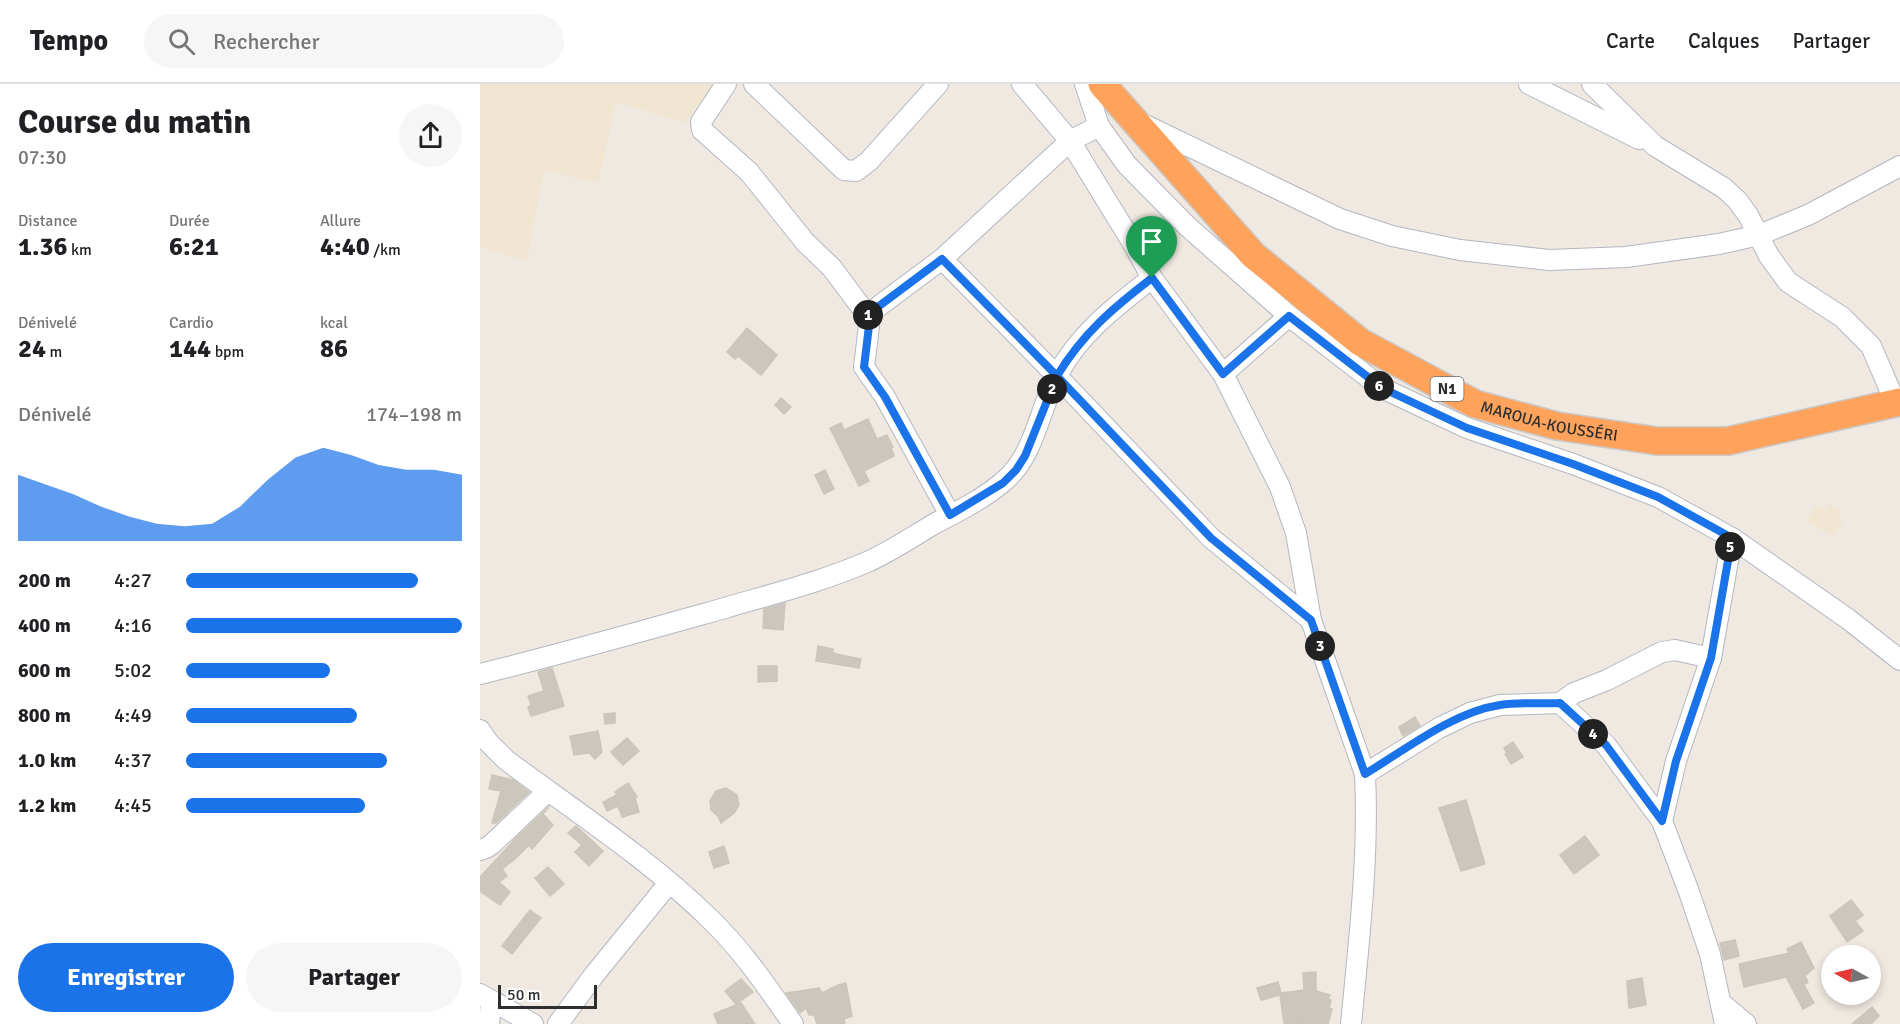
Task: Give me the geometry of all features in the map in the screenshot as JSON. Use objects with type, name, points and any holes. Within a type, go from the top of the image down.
[{"type":"highway","name":"MAROUA-KOUSSÉRI","points":[[1102,84],[1253,255],[1360,342],[1475,404],[1557,426],[1657,441],[1728,441],[1898,403]]},
{"type":"street","points":[[726,84],[701,122],[702,130],[749,172],[805,242],[832,268],[867,315],[869,326],[864,367],[885,397],[950,515]]},
{"type":"street","points":[[758,86],[844,170],[856,171],[869,161],[938,84]]},
{"type":"street","points":[[1022,84],[1070,141],[1152,278],[1223,374],[1280,487],[1296,533],[1311,620],[1365,774],[1361,919],[1351,1024]]},
{"type":"street","points":[[1085,84],[1099,126],[1127,165],[1187,226],[1289,316],[1382,388],[1467,428],[1573,464],[1658,497],[1732,538],[1848,620],[1900,660]]},
{"type":"street","points":[[1529,84],[1654,146],[1724,188],[1748,215],[1769,256],[1788,282],[1842,317],[1871,346],[1898,403]]},
{"type":"street","points":[[1592,84],[1654,146]]},
{"type":"street","points":[[1133,119],[1340,219],[1392,236],[1460,250],[1549,260],[1626,257],[1719,244],[1759,235],[1808,215],[1900,166]]},
{"type":"street","points":[[867,315],[942,259],[1070,141],[1099,126]]},
{"type":"street","points":[[942,259],[1211,538],[1311,620]]},
{"type":"street","points":[[480,674],[578,650],[807,584],[868,562],[950,515],[1003,483],[1016,470],[1025,456],[1057,376],[1070,355],[1113,307],[1152,278]]},
{"type":"street","points":[[1223,374],[1289,316]]},
{"type":"street","points":[[1662,821],[1676,761],[1711,658],[1732,538]]},
{"type":"street","points":[[1365,774],[1439,728],[1470,713],[1500,705],[1560,703],[1574,693],[1607,680],[1662,652],[1675,651],[1711,658]]},
{"type":"street","points":[[1560,703],[1606,745],[1662,821],[1710,954],[1725,1024]]},
{"type":"street","points":[[480,730],[488,742],[506,760],[632,851],[712,920],[744,957],[793,1024]]},
{"type":"street","points":[[480,850],[492,844],[548,791]]},
{"type":"street","points":[[558,1024],[594,975],[669,883]]},
{"type":"street","points":[[486,998],[489,1024]]},
{"type":"street","points":[[486,998],[533,1024]]},
{"type":"street","points":[[1721,1003],[1746,1024]]},
{"type":"shaded area","points":[[480,84],[715,84],[684,123],[616,102],[598,183],[544,170],[527,261],[480,247]]},
{"type":"shaded area","points":[[1829,503],[1842,511],[1838,518],[1843,521],[1833,537],[1807,521],[1816,505],[1825,510]]},
{"type":"building","points":[[747,328],[777,355],[761,375],[738,356],[735,359],[727,352]]},
{"type":"building","points":[[781,398],[791,407],[784,414],[775,405]]},
{"type":"building","points":[[868,419],[877,439],[887,435],[893,447],[891,448],[894,456],[864,471],[869,481],[859,486],[830,428],[841,423],[844,430]]},
{"type":"building","points":[[825,470],[834,489],[824,494],[815,475]]},
{"type":"building","points":[[785,603],[783,630],[763,628],[764,609]]},
{"type":"building","points":[[818,646],[833,649],[832,652],[836,654],[861,659],[859,668],[816,661]]},
{"type":"building","points":[[758,666],[777,666],[777,681],[758,682]]},
{"type":"building","points":[[552,668],[564,706],[531,716],[528,696],[544,691],[538,672]]},
{"type":"building","points":[[615,713],[615,723],[605,724],[604,714]]},
{"type":"building","points":[[1415,717],[1420,726],[1403,736],[1399,727]]},
{"type":"building","points":[[598,731],[602,752],[595,759],[589,753],[574,755],[570,736]]},
{"type":"building","points":[[627,738],[639,751],[623,765],[611,752]]},
{"type":"building","points":[[1513,742],[1523,757],[1511,764],[1504,748]]},
{"type":"building","points":[[492,775],[513,780],[529,792],[496,823],[492,823],[501,791],[489,789]]},
{"type":"building","points":[[628,783],[637,797],[635,798],[639,812],[622,817],[618,806],[607,811],[603,802],[617,795],[615,792]]},
{"type":"building","points":[[726,788],[737,795],[739,805],[734,813],[721,823],[718,816],[711,810],[710,801],[716,791]]},
{"type":"building","points":[[1466,800],[1485,864],[1461,871],[1439,808]]},
{"type":"building","points":[[549,807],[543,814],[553,825],[532,849],[529,845],[502,869],[507,876],[499,882],[510,892],[500,905],[480,891],[480,877]]},
{"type":"building","points":[[576,826],[603,851],[589,866],[575,852],[582,845],[568,833]]},
{"type":"building","points":[[1585,836],[1599,855],[1574,874],[1560,855]]},
{"type":"building","points":[[724,846],[729,863],[714,868],[709,852]]},
{"type":"building","points":[[548,867],[564,884],[550,896],[535,878]]},
{"type":"building","points":[[1851,900],[1863,915],[1855,921],[1863,931],[1847,942],[1830,916]]},
{"type":"building","points":[[530,910],[541,918],[512,954],[502,946]]},
{"type":"building","points":[[1735,940],[1739,956],[1724,960],[1720,943]]},
{"type":"building","points":[[1801,942],[1814,968],[1805,976],[1808,982],[1804,985],[1814,1003],[1803,1009],[1786,977],[1744,987],[1739,964],[1789,953],[1787,949]]},
{"type":"building","points":[[1316,972],[1316,991],[1330,995],[1329,1008],[1332,1009],[1328,1024],[1284,1023],[1280,995],[1261,1000],[1257,988],[1278,982],[1281,993],[1304,990],[1303,973]]},
{"type":"building","points":[[1642,978],[1646,1005],[1629,1008],[1627,981]]},
{"type":"building","points":[[741,979],[753,992],[736,1004],[725,991]]},
{"type":"building","points":[[846,983],[852,1016],[844,1019],[845,1024],[817,1024],[814,1015],[809,1015],[806,1008],[800,1013],[786,993],[819,988],[822,993]]},
{"type":"building","points":[[741,1003],[755,1024],[718,1024],[714,1014]]},
{"type":"building","points":[[1872,1007],[1879,1016],[1871,1024],[1852,1024]]},
{"type":"route","points":[[1152,278],[1113,307],[1090,330],[1057,376],[942,259],[867,315],[869,326],[864,367],[885,397],[950,515],[1003,483],[1016,470],[1025,456],[1057,376],[1211,538],[1311,620],[1365,774],[1439,728],[1470,713],[1500,705],[1560,703],[1606,745],[1662,821],[1676,761],[1711,658],[1732,538],[1658,497],[1573,464],[1467,428],[1382,388],[1289,316],[1223,374],[1152,278]]}]
